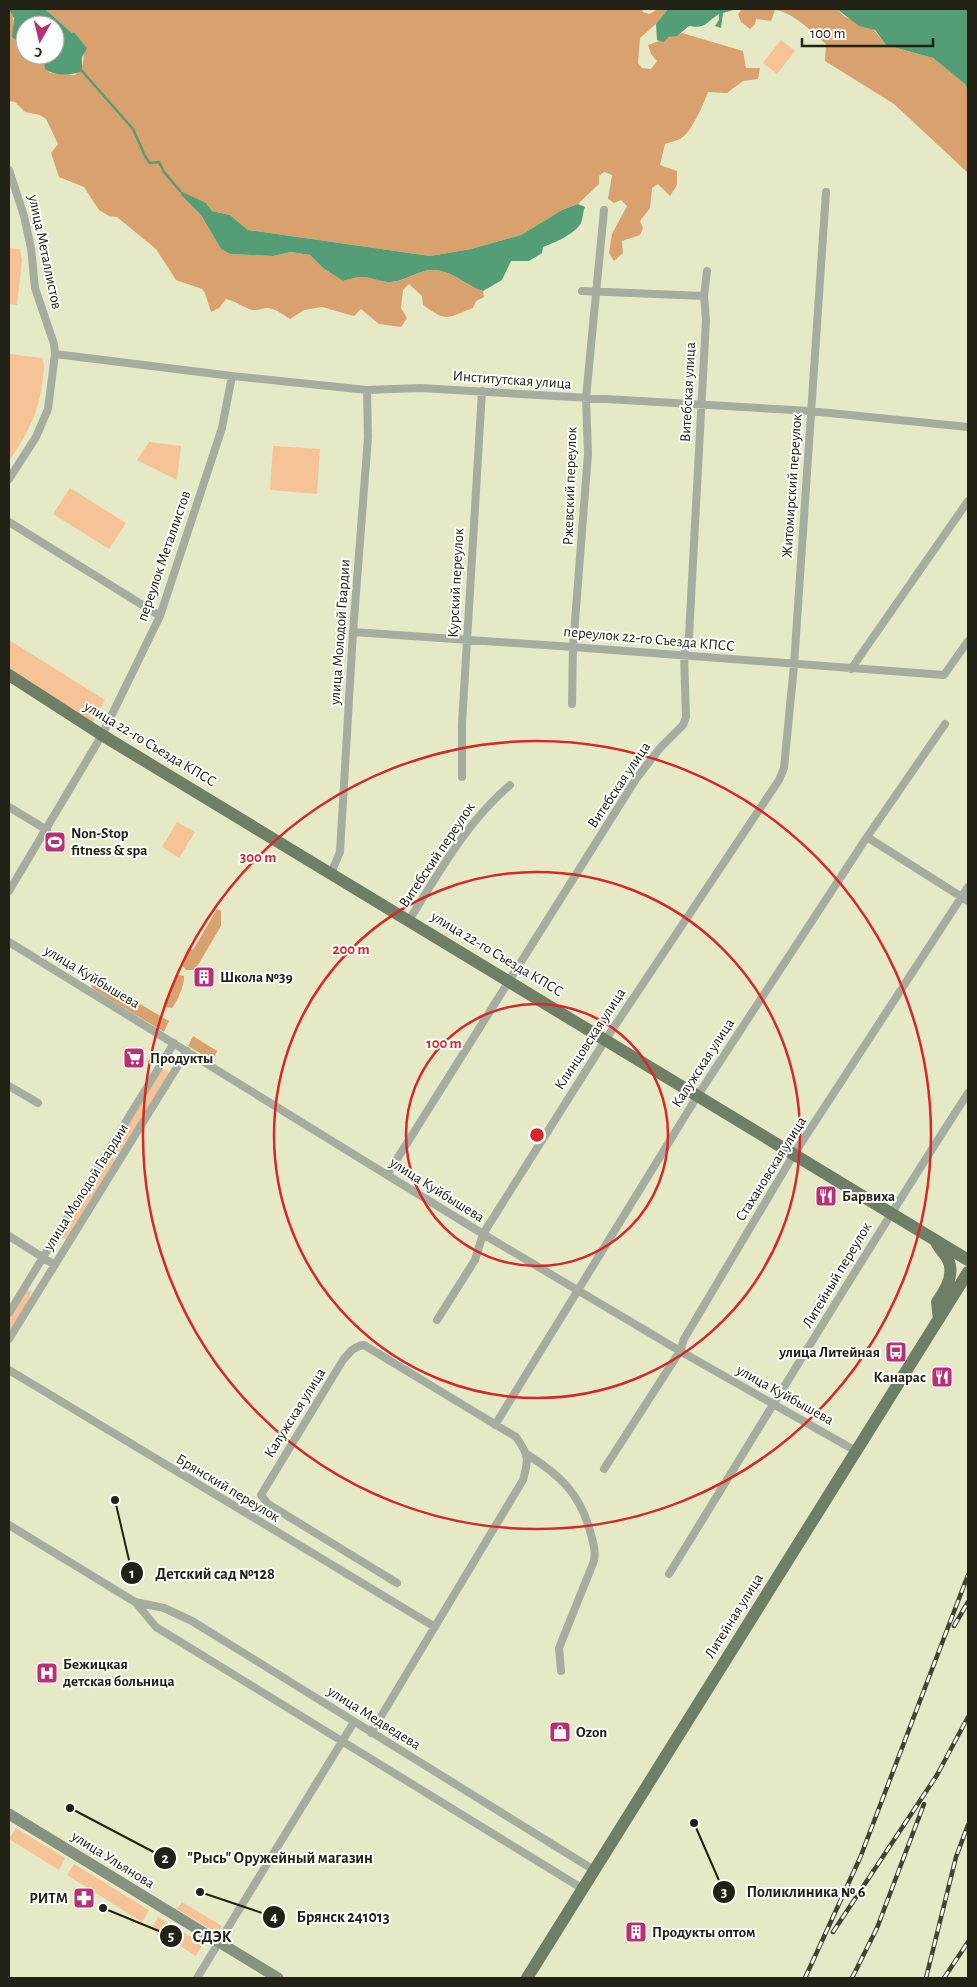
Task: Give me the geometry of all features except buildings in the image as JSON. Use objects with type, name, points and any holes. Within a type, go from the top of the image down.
[{"type":"main road","name":"улица 22-го Съезда КПСС","points":[[9,675],[102,735],[968,1260]]},
{"type":"main road","points":[[935,1240],[948,1259],[950,1269],[947,1287],[937,1302],[939,1319]]},
{"type":"main road","name":"Литейная улица","points":[[527,1978],[968,1272]]},
{"type":"main road","name":"улица Ульянова","points":[[10,1818],[278,1978]]},
{"type":"street","name":"улица Металлистов","points":[[9,170],[24,216],[31,248],[35,288],[54,344],[55,354],[48,408],[36,436],[9,479]]},
{"type":"street","name":"Житомирский переулок","points":[[779,780],[787,757],[826,192]]},
{"type":"street","name":"Ржевский переулок","points":[[572,704],[574,646],[588,454],[586,398],[598,292],[604,210]]},
{"type":"street","name":"Витебская улица","points":[[387,1175],[636,779],[660,748],[683,725],[686,717],[684,655],[689,636],[706,320],[704,296],[707,270]]},
{"type":"street","points":[[582,291],[704,296]]},
{"type":"street","name":"Институтская улица","points":[[55,354],[232,376],[367,390],[420,388],[810,411],[968,427]]},
{"type":"street","name":"переулок Металлистов","points":[[9,892],[102,735],[160,616],[222,428],[232,376]]},
{"type":"street","name":"улица Молодой Гвардии","points":[[331,873],[340,852],[353,632],[368,437],[367,390]]},
{"type":"street","name":"Курский переулок","points":[[462,777],[462,724],[482,391]]},
{"type":"street","points":[[948,425],[968,434]]},
{"type":"street","points":[[851,670],[968,501]]},
{"type":"street","points":[[9,522],[160,616]]},
{"type":"street","name":"переулок 22-го Съезда КПСС","points":[[353,632],[467,641],[574,646],[851,670],[944,676],[968,641]]},
{"type":"street","name":"Калужская улица","points":[[495,1425],[698,1095],[867,837],[945,724]]},
{"type":"street","name":"Клинцовская улица","points":[[437,1320],[475,1260],[483,1234],[606,1039],[779,780]]},
{"type":"street","name":"Витебский переулок","points":[[409,920],[466,830],[485,807],[510,785]]},
{"type":"street","points":[[9,807],[47,830]]},
{"type":"street","points":[[867,837],[965,899]]},
{"type":"street","name":"Стахановская улица","points":[[604,1469],[680,1352],[684,1340],[794,1154],[965,899],[968,887]]},
{"type":"street","name":"улица Куйбышева","points":[[9,942],[483,1234],[680,1352],[856,1451]]},
{"type":"street","name":"улица Молодой Гвардии","points":[[9,1313],[174,1043]]},
{"type":"street","name":"улица Молодой Гвардии","points":[[9,1339],[187,1050]]},
{"type":"street","points":[[9,1086],[38,1103]]},
{"type":"street","name":"Литейный переулок","points":[[669,1574],[774,1406],[891,1212],[968,1094]]},
{"type":"street","points":[[9,1236],[55,1265]]},
{"type":"street","name":"Калужская улица","points":[[397,1583],[268,1504],[261,1495],[343,1360],[349,1353],[364,1345],[516,1437],[528,1455],[550,1470],[578,1498],[584,1510],[596,1551],[594,1561],[559,1648],[561,1671]]},
{"type":"street","name":"Брянский переулок","points":[[9,1370],[435,1627]]},
{"type":"street","points":[[371,1733],[523,1480],[528,1464],[528,1455]]},
{"type":"street","name":"улица Медведева","points":[[9,1525],[135,1602],[156,1627],[583,1889]]},
{"type":"street","name":"улица Медведева","points":[[135,1602],[161,1607],[192,1621],[594,1870]]},
{"type":"street","points":[[197,1978],[354,1722]]},
{"type":"shaded area","points":[[9,9],[45,9],[52,15],[15,15],[15,39],[12,37],[14,18]]},
{"type":"shaded area","points":[[45,9],[642,9],[643,12],[649,14],[658,9],[668,9],[656,24],[640,38],[638,63],[642,68],[651,69],[657,61],[651,54],[648,45],[682,33],[743,51],[746,68],[760,68],[758,79],[743,81],[727,93],[708,92],[697,118],[684,136],[665,144],[660,165],[677,171],[677,185],[670,196],[658,184],[652,188],[650,208],[640,221],[643,228],[640,235],[622,241],[623,253],[614,261],[609,253],[612,234],[627,206],[621,200],[614,203],[608,199],[612,175],[604,172],[599,176],[599,184],[578,204],[562,210],[521,235],[471,249],[430,256],[248,230],[230,215],[212,211],[206,203],[182,196],[201,215],[221,249],[230,254],[273,256],[291,252],[310,255],[323,268],[343,281],[367,277],[395,282],[428,270],[441,271],[483,291],[484,297],[476,301],[473,308],[447,317],[423,305],[422,296],[409,284],[403,290],[401,308],[407,318],[401,327],[379,324],[361,309],[354,316],[322,307],[304,310],[290,319],[280,312],[271,309],[252,310],[226,299],[219,308],[211,312],[202,289],[176,280],[156,249],[117,217],[109,216],[99,210],[84,187],[59,177],[51,153],[58,144],[46,119],[40,115],[25,112],[15,102],[9,101],[9,10],[13,13],[15,28],[15,65],[45,65],[50,73],[75,75],[83,64],[84,45],[74,32],[72,33],[65,27],[65,15],[52,15]]},
{"type":"shaded area","points":[[668,9],[737,9],[723,13],[721,28],[715,26],[719,20],[719,14],[702,26],[689,26],[677,36],[669,37],[663,42],[657,40],[656,24]]},
{"type":"shaded area","points":[[742,9],[837,9],[844,16],[874,30],[886,45],[933,58],[965,84],[968,91],[968,173],[894,104],[825,61],[826,44],[802,23],[789,14],[775,10],[771,21],[756,19],[755,24],[750,29],[741,22],[738,14]]},
{"type":"shaded area","points":[[837,9],[968,9],[968,91],[965,84],[933,58],[886,45],[875,30],[859,26]]},
{"type":"shaded area","points":[[65,27],[72,33],[74,32],[87,48],[82,57],[82,71],[58,74],[45,69],[44,65],[65,65]]},
{"type":"shaded area","points":[[781,40],[795,51],[777,74],[763,63]]},
{"type":"shaded area","points":[[180,191],[206,203],[212,211],[230,215],[248,230],[430,256],[471,249],[521,235],[562,210],[578,204],[585,207],[581,223],[574,231],[558,241],[543,247],[542,253],[529,261],[511,261],[502,280],[483,291],[441,271],[428,270],[394,282],[367,277],[343,281],[323,268],[310,255],[291,252],[273,256],[230,254],[221,249],[201,215],[182,196]]},
{"type":"shaded area","points":[[9,248],[20,249],[22,261],[17,305],[9,304]]},
{"type":"shaded area","points":[[9,354],[42,358],[44,367],[42,388],[36,411],[22,441],[9,461]]},
{"type":"shaded area","points":[[149,442],[181,446],[177,480],[137,460]]},
{"type":"shaded area","points":[[273,446],[320,449],[317,494],[270,490]]},
{"type":"shaded area","points":[[70,488],[126,523],[109,549],[53,514]]},
{"type":"shaded area","points":[[9,640],[105,700],[90,727],[9,675]]},
{"type":"shaded area","points":[[177,822],[195,832],[179,858],[162,847]]},
{"type":"shaded area","points":[[217,909],[221,911],[221,926],[195,970],[186,970],[181,964],[188,948],[193,950]]},
{"type":"shaded area","points":[[178,975],[184,976],[180,993],[172,1008],[166,1007],[164,1003]]},
{"type":"shaded area","points":[[96,981],[112,991],[118,991],[169,1021],[164,1032],[96,991],[91,986]]},
{"type":"shaded area","points":[[193,1036],[217,1051],[215,1056],[210,1059],[188,1046]]},
{"type":"shaded area","points":[[162,1070],[167,1070],[169,1074],[120,1152],[115,1151],[114,1148]]},
{"type":"shaded area","points":[[109,1157],[113,1157],[115,1161],[67,1239],[62,1238],[61,1235]]},
{"type":"shaded area","points":[[25,1290],[31,1291],[29,1300],[9,1333],[9,1318]]},
{"type":"shaded area","points":[[16,1828],[65,1858],[59,1870],[9,1839]]},
{"type":"shaded area","points":[[74,1864],[149,1910],[142,1922],[67,1875]]},
{"type":"shaded area","points":[[182,1902],[222,1926],[217,1933],[177,1909]]},
{"type":"shaded area","points":[[158,1917],[203,1944],[196,1956],[152,1928]]},
{"type":"waterway","points":[[82,71],[133,129],[150,163],[159,162],[164,172],[180,191]]},
{"type":"railway","points":[[805,1978],[860,1858],[968,1575]]},
{"type":"railway","points":[[954,1626],[968,1602]]},
{"type":"railway","points":[[833,1932],[937,1775],[968,1717]]},
{"type":"railway","points":[[852,1978],[877,1928],[924,1804]]},
{"type":"railway","points":[[926,1978],[956,1857],[968,1825]]},
{"type":"railway","points":[[944,1978],[968,1942]]},
{"type":"place","name":"Non-Stop fitness & spa","points":[[55,842]]},
{"type":"place","name":"Школа №39","points":[[204,977]]},
{"type":"place","name":"Продукты","points":[[134,1058]]},
{"type":"place","name":"Барвиха","points":[[826,1196]]},
{"type":"place","name":"улица Литейная","points":[[896,1352]]},
{"type":"place","name":"Канарас","points":[[942,1377]]},
{"type":"place","name":"Детский сад №128","points":[[115,1500]]},
{"type":"place","name":"Бежицкая детская больница","points":[[47,1673]]},
{"type":"place","name":"Ozon","points":[[560,1732]]},
{"type":"place","name":"\"Рысь\" Оружейный магазин","points":[[70,1808]]},
{"type":"place","name":"Поликлиника № 6","points":[[694,1823]]},
{"type":"place","name":"Брянск 241013","points":[[200,1892]]},
{"type":"place","name":"РИТМ","points":[[84,1898]]},
{"type":"place","name":"СДЭК","points":[[103,1908]]},
{"type":"place","name":"Продукты оптом","points":[[636,1932]]}]
